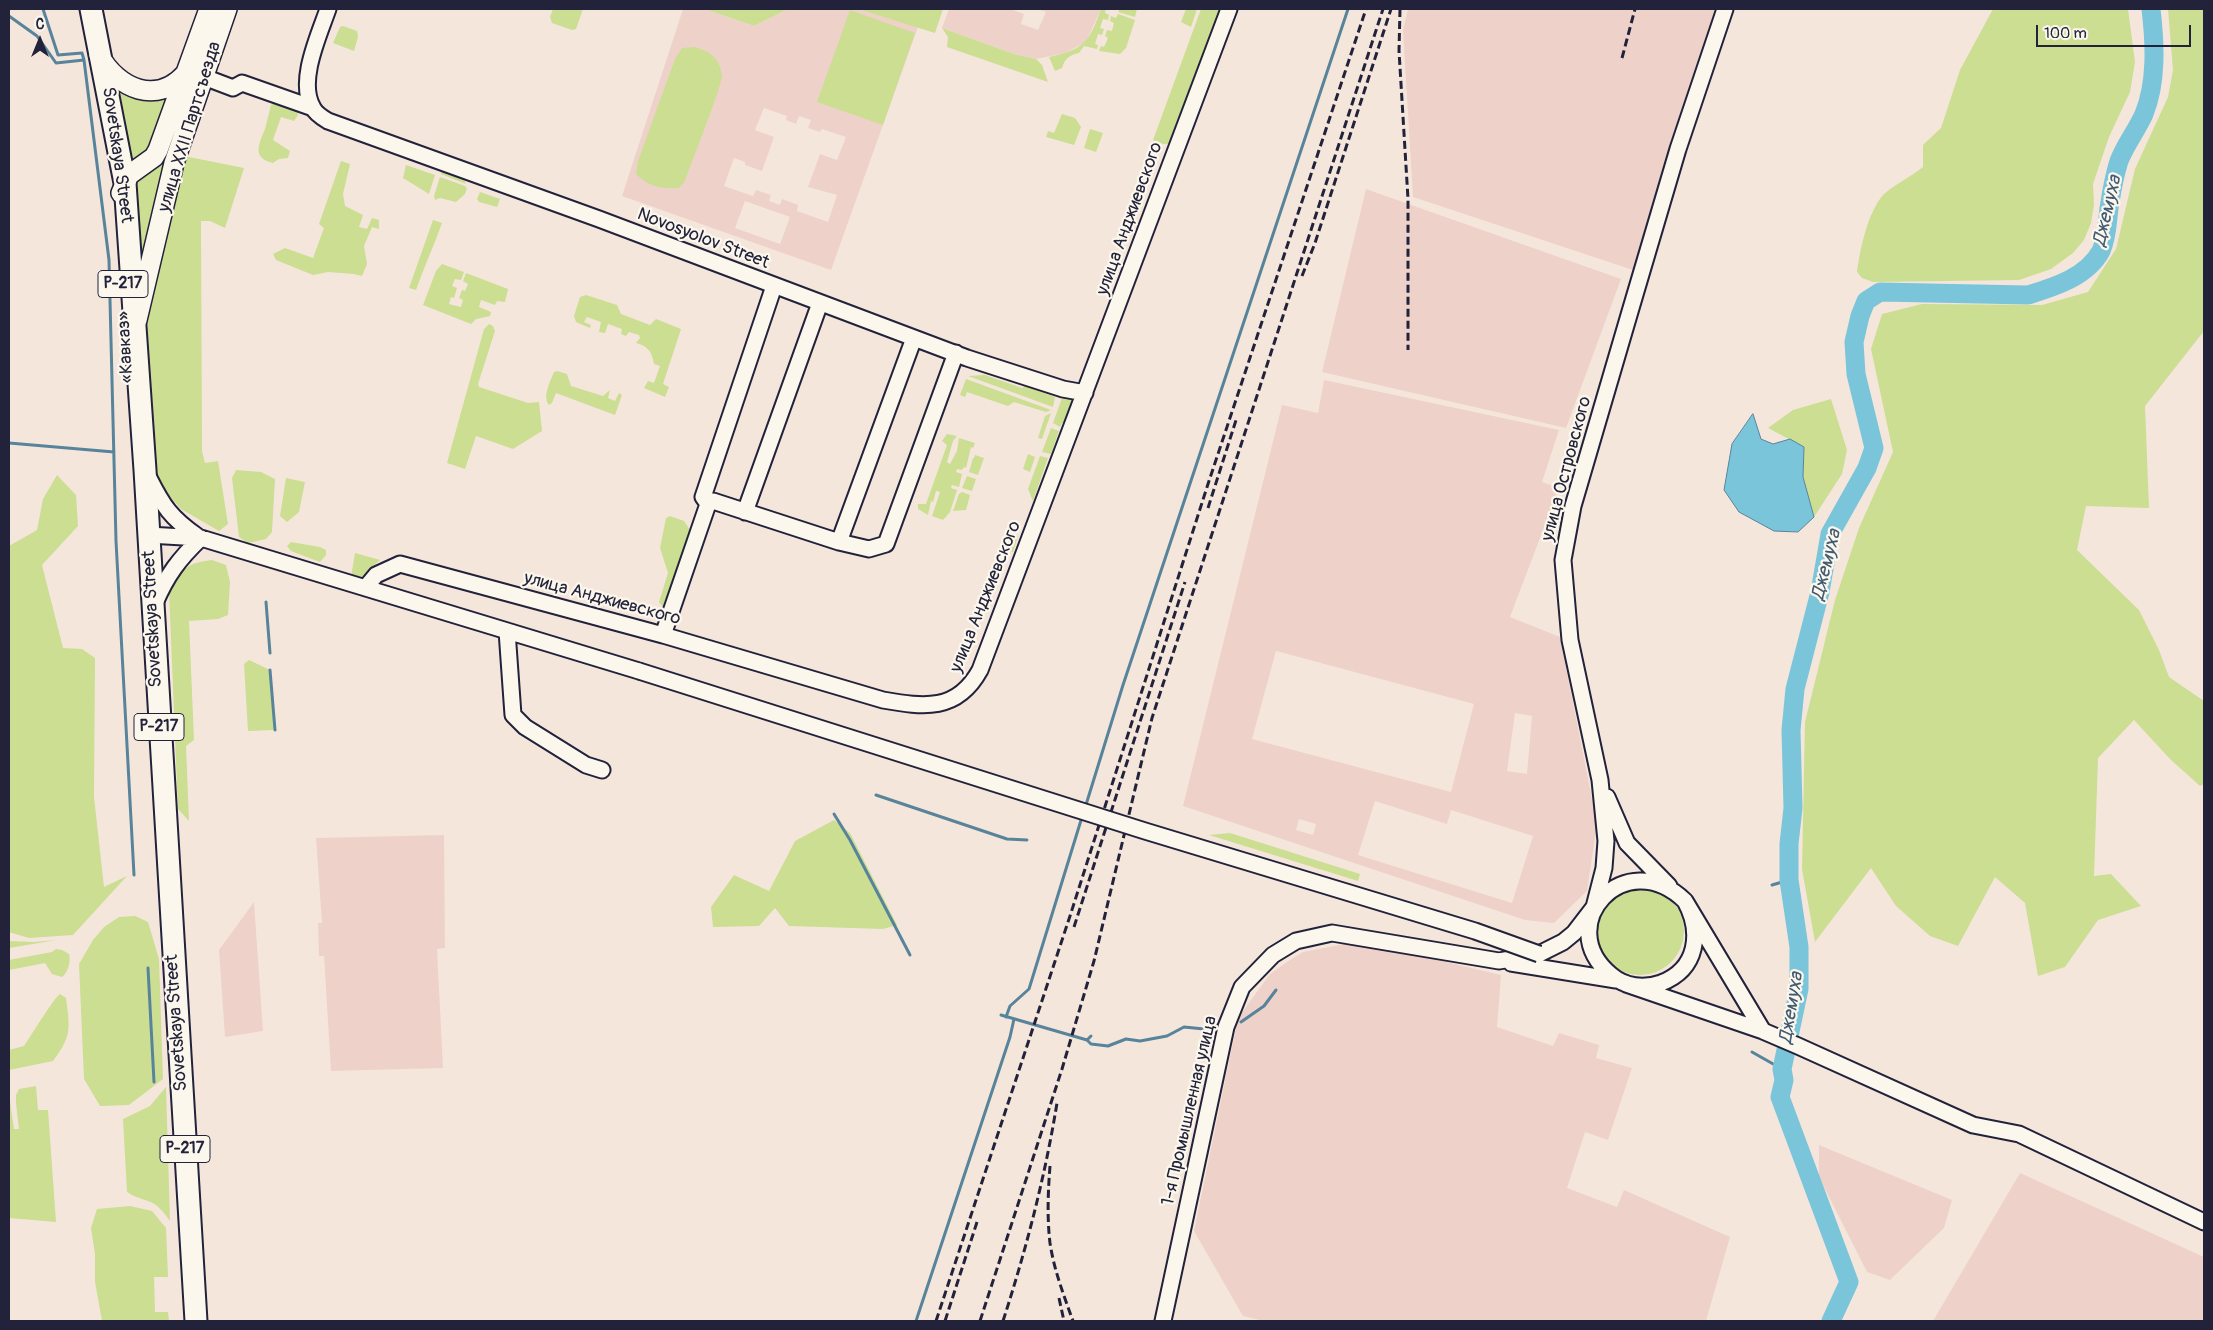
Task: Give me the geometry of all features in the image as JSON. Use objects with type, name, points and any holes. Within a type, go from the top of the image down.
[{"type":"highway","name":"«Кавказ»","points":[[80,9],[94,58],[116,177],[121,192],[134,483],[139,528],[148,535]]},
{"type":"highway","name":"Sovetskaya Street","points":[[91,9],[103,62],[121,192],[145,470],[196,1321]]},
{"type":"main road","points":[[121,192],[135,170],[154,156],[195,74],[209,9]]},
{"type":"main road","name":"улица XXII Партсъезда","points":[[134,333],[195,74],[228,9]]},
{"type":"main road","points":[[87,32],[103,62],[130,86],[148,92],[167,89],[195,74]]},
{"type":"street","points":[[313,108],[308,94],[309,67],[328,9]]},
{"type":"street","name":"улица Анджиевского","points":[[366,587],[376,575],[400,564],[663,634],[883,700],[910,705],[939,704],[961,695],[972,685],[980,670],[1229,9]]},
{"type":"street","name":"улица Островского","points":[[1539,954],[1563,942],[1574,933],[1594,906],[1604,868],[1606,840],[1600,780],[1570,640],[1563,560],[1573,506],[1678,149],[1725,9]]},
{"type":"street","name":"Novosyolov Street","points":[[195,74],[233,88],[242,83],[313,108],[328,121],[347,129],[748,274],[774,286],[914,338],[1063,389],[1085,393]]},
{"type":"street","points":[[708,504],[703,497],[774,286]]},
{"type":"street","points":[[745,512],[820,303]]},
{"type":"street","points":[[839,542],[914,338]]},
{"type":"street","points":[[663,634],[708,504],[713,501],[839,542],[869,549],[886,544],[956,353]]},
{"type":"street","points":[[145,470],[162,504],[180,524],[201,538]]},
{"type":"street","points":[[148,535],[201,538],[366,587],[1136,828],[1475,931],[1766,1032],[1973,1125],[2019,1134],[2204,1222]]},
{"type":"street","points":[[152,609],[165,578],[183,555],[201,538]]},
{"type":"street","points":[[507,631],[513,715],[525,728],[586,765],[602,770]]},
{"type":"street","points":[[1600,780],[1627,843],[1681,897],[1766,1032]]},
{"type":"street","points":[[1499,961],[1641,986],[1656,985],[1675,975],[1685,964],[1693,950],[1695,930],[1694,919],[1681,897],[1659,883],[1638,880],[1618,886],[1594,906],[1589,927],[1591,948],[1600,966],[1622,982]]},
{"type":"street","name":"1-я Промышленная улица","points":[[1163,1321],[1226,1027],[1242,987],[1273,955],[1296,940],[1332,933],[1499,961],[1539,954]]},
{"type":"shaded area","points":[[683,9],[705,9],[754,26],[788,9],[858,9],[918,27],[831,270],[622,196]],"holes":[[[764,108],[787,116],[786,120],[796,124],[799,116],[811,120],[808,128],[820,132],[822,129],[846,137],[837,160],[820,154],[808,187],[837,195],[828,222],[797,211],[798,205],[782,199],[780,205],[769,201],[771,195],[756,190],[753,196],[724,186],[734,158],[745,162],[745,165],[762,171],[774,137],[755,130]],[[745,201],[790,217],[780,244],[735,228]]]},
{"type":"shaded area","points":[[949,9],[1010,9],[1024,14],[1021,24],[1038,30],[1046,12],[1038,9],[1101,9],[1086,42],[1065,53],[1036,59],[1014,54],[942,28]]},
{"type":"shaded area","points":[[1408,9],[1715,9],[1633,270],[1413,197],[1403,30]]},
{"type":"shaded area","points":[[1366,189],[1621,279],[1566,428],[1322,372]]},
{"type":"shaded area","points":[[1324,380],[1559,430],[1542,482],[1559,488],[1510,617],[1560,637],[1597,824],[1587,891],[1554,923],[1525,920],[1183,806],[1282,405],[1318,413]],"holes":[[[1276,651],[1474,704],[1451,792],[1252,739]],[[1515,713],[1532,716],[1527,774],[1507,771]],[[1375,801],[1447,824],[1451,810],[1533,836],[1512,903],[1358,855]],[[1299,819],[1316,824],[1313,835],[1296,830]]]},
{"type":"shaded area","points":[[444,835],[445,948],[437,949],[443,1068],[331,1071],[324,956],[319,956],[318,923],[322,923],[316,838]]},
{"type":"shaded area","points":[[254,902],[263,1031],[225,1037],[219,950]]},
{"type":"shaded area","points":[[1344,944],[1378,946],[1501,975],[1497,1027],[1553,1046],[1559,1033],[1599,1045],[1596,1058],[1632,1068],[1608,1140],[1585,1132],[1567,1188],[1617,1207],[1624,1190],[1730,1237],[1706,1321],[1264,1321],[1243,1316],[1194,1231],[1238,1018],[1270,974],[1287,962],[1303,952]]},
{"type":"shaded area","points":[[1819,1145],[1952,1200],[1944,1228],[1890,1280],[1867,1272],[1819,1177]]},
{"type":"shaded area","points":[[2020,1173],[2204,1257],[2204,1321],[1933,1321]]},
{"type":"green space","points":[[553,9],[583,9],[576,29],[572,30],[552,23],[550,17]]},
{"type":"green space","points":[[705,9],[788,9],[754,26]]},
{"type":"green space","points":[[858,9],[943,9],[935,33]]},
{"type":"green space","points":[[1101,9],[1106,9],[1105,13],[1109,15],[1108,20],[1103,19],[1100,28],[1104,29],[1102,35],[1098,34],[1095,44],[1098,45],[1097,49],[1084,46],[1079,53],[1066,59],[1062,68],[1055,71],[1049,57],[1071,51],[1084,42],[1089,37]]},
{"type":"green space","points":[[1120,9],[1137,9],[1135,17],[1118,12]]},
{"type":"green space","points":[[1186,9],[1197,9],[1191,27],[1181,22]]},
{"type":"green space","points":[[1201,9],[1224,9],[1172,144],[1163,144],[1153,140]]},
{"type":"green space","points":[[1993,9],[2128,9],[2135,62],[2130,92],[2109,137],[2093,184],[2094,205],[2091,223],[2084,240],[2073,253],[2051,269],[2019,280],[1873,282],[1862,278],[1857,272],[1858,263],[1873,210],[1884,194],[1923,167],[1923,145],[1941,128],[1960,70]]},
{"type":"green space","points":[[2168,9],[2204,9],[2204,331],[2145,406],[2149,508],[2086,506],[2077,550],[2139,610],[2159,650],[2169,677],[2204,701],[2204,784],[2200,786],[2170,759],[2134,720],[2098,758],[2094,876],[2111,874],[2141,906],[2098,920],[2065,967],[2038,976],[2025,903],[1995,877],[1958,946],[1930,936],[1896,906],[1871,868],[1815,942],[1802,869],[1805,722],[1835,600],[1859,528],[1893,452],[1871,349],[1882,314],[1922,304],[2042,305],[2088,292],[2116,249],[2135,169],[2168,97],[2173,70]]},
{"type":"green space","points":[[850,10],[915,33],[883,125],[817,102]]},
{"type":"green space","points":[[1118,14],[1135,20],[1126,48],[1120,54],[1099,51],[1101,46],[1104,47],[1108,38],[1105,36],[1107,30],[1112,31],[1114,23],[1110,21],[1111,16],[1116,18]]},
{"type":"green space","points":[[343,26],[357,31],[358,37],[354,51],[333,43],[340,27]]},
{"type":"green space","points":[[942,28],[1014,54],[1036,59],[1042,65],[1048,82],[947,47],[948,37]]},
{"type":"green space","points":[[695,47],[710,53],[719,64],[722,75],[721,82],[685,181],[679,188],[656,186],[646,182],[636,174],[638,161],[675,59],[682,48]]},
{"type":"green space","points":[[118,87],[170,92],[151,151],[130,166]]},
{"type":"green space","points":[[190,93],[137,284],[133,180]]},
{"type":"green space","points":[[280,100],[296,106],[298,115],[294,121],[281,117],[273,140],[290,151],[288,158],[279,159],[273,163],[262,158],[258,150],[271,105]]},
{"type":"green space","points":[[1062,114],[1075,118],[1081,127],[1074,145],[1046,137],[1048,131],[1054,133]]},
{"type":"green space","points":[[1090,129],[1103,133],[1096,152],[1084,148]]},
{"type":"green space","points":[[184,156],[244,168],[225,228],[210,221],[201,221],[202,451],[205,463],[218,461],[228,524],[219,531],[181,509],[166,492],[157,476],[151,447],[146,340],[149,308]]},
{"type":"green space","points":[[341,161],[350,164],[343,194],[345,206],[363,215],[359,227],[367,229],[372,218],[379,220],[379,229],[372,227],[364,246],[367,264],[362,276],[328,272],[313,275],[276,260],[273,254],[285,248],[313,258],[324,228],[319,224]]},
{"type":"green space","points":[[406,165],[435,175],[429,194],[403,178]]},
{"type":"green space","points":[[443,168],[462,176],[466,184],[441,174]]},
{"type":"green space","points":[[440,177],[465,186],[467,188],[465,194],[456,202],[440,198],[435,200],[434,196]]},
{"type":"green space","points":[[480,192],[500,199],[497,207],[479,202],[477,199]]},
{"type":"green space","points":[[433,220],[442,223],[416,290],[409,288]]},
{"type":"green space","points":[[442,264],[464,272],[461,280],[455,279],[452,286],[457,288],[454,298],[451,297],[449,304],[461,307],[463,300],[459,298],[462,290],[465,291],[468,284],[463,281],[466,273],[508,289],[505,302],[497,301],[495,305],[481,300],[479,307],[491,312],[490,316],[476,319],[471,324],[423,305],[436,271]]},
{"type":"green space","points":[[586,295],[617,305],[621,314],[650,325],[656,319],[681,329],[663,384],[669,387],[665,397],[644,388],[648,381],[654,383],[660,366],[654,364],[651,353],[644,346],[636,343],[640,338],[639,335],[629,332],[626,336],[621,334],[622,329],[608,324],[605,333],[599,332],[601,322],[587,317],[584,322],[591,325],[590,328],[576,322],[574,316],[580,297]]},
{"type":"green space","points":[[489,324],[493,326],[495,331],[478,384],[479,387],[528,403],[539,402],[542,431],[513,449],[476,436],[465,469],[447,463],[484,329]]},
{"type":"green space","points":[[554,372],[567,374],[571,386],[603,396],[610,390],[608,398],[615,401],[619,393],[622,395],[615,415],[556,393],[552,403],[549,405],[546,398],[547,389]]},
{"type":"green space","points":[[985,375],[1055,397],[1053,407],[968,376]]},
{"type":"green space","points":[[966,379],[1051,410],[1046,412],[1014,402],[1008,406],[967,392],[965,397],[960,395]]},
{"type":"green space","points":[[1063,395],[1071,398],[1074,403],[1068,424],[1062,423],[1060,427],[1053,423]]},
{"type":"green space","points":[[1831,399],[1847,450],[1842,474],[1814,517],[1803,477],[1804,447],[1768,428],[1793,410]]},
{"type":"green space","points":[[1051,413],[1042,439],[1038,438],[1045,416]]},
{"type":"green space","points":[[1051,428],[1059,431],[1051,454],[1042,452]]},
{"type":"green space","points":[[947,434],[957,436],[953,441],[947,462],[950,464],[957,451],[959,438],[975,443],[973,448],[971,447],[966,468],[964,467],[962,470],[957,469],[956,472],[962,474],[959,487],[952,485],[951,488],[957,490],[950,512],[943,520],[932,516],[940,492],[936,491],[933,502],[931,501],[928,515],[918,509],[918,504],[926,504],[947,445],[942,441]]},
{"type":"green space","points":[[1028,454],[1035,457],[1030,472],[1023,469]]},
{"type":"green space","points":[[975,455],[984,458],[978,475],[969,472]]},
{"type":"green space","points":[[1040,456],[1048,458],[1033,501],[1028,489]]},
{"type":"green space","points":[[236,470],[261,472],[275,479],[272,532],[266,539],[248,543],[239,537],[232,478]]},
{"type":"green space","points":[[57,475],[76,495],[78,526],[42,565],[63,648],[82,649],[95,658],[94,797],[104,887],[127,876],[73,935],[29,938],[9,932],[9,546],[37,530],[43,499]]},
{"type":"green space","points":[[967,476],[976,479],[972,491],[962,488]]},
{"type":"green space","points":[[286,478],[305,482],[299,512],[287,522],[280,516]]},
{"type":"green space","points":[[962,492],[970,495],[966,510],[953,511],[959,494]]},
{"type":"green space","points":[[670,516],[684,521],[693,534],[666,611],[659,602],[668,573],[660,548],[666,518]]},
{"type":"green space","points":[[1011,533],[1018,536],[1013,552],[1005,550]]},
{"type":"green space","points":[[291,542],[320,547],[326,550],[326,555],[320,562],[291,551],[287,546]]},
{"type":"green space","points":[[355,553],[380,560],[358,580],[351,577]]},
{"type":"green space","points":[[212,560],[226,565],[230,582],[228,615],[218,619],[189,621],[194,740],[186,746],[189,821],[178,809],[169,591],[177,577],[186,568],[196,563]]},
{"type":"green space","points":[[249,660],[270,670],[275,730],[248,731],[244,664]]},
{"type":"green space","points":[[834,820],[850,833],[897,925],[883,929],[789,926],[775,908],[759,926],[713,927],[711,907],[734,875],[769,891],[795,841]]},
{"type":"green space","points":[[1230,833],[1360,874],[1358,881],[1209,835]]},
{"type":"green space","points":[[1640,887],[1657,891],[1671,900],[1680,914],[1684,931],[1680,948],[1671,962],[1657,971],[1640,975],[1623,971],[1609,962],[1600,948],[1596,931],[1600,914],[1609,900],[1623,891]]},
{"type":"green space","points":[[135,916],[148,922],[159,959],[163,1079],[129,1105],[100,1106],[84,1079],[79,964],[93,940],[104,927],[119,917]]},
{"type":"green space","points":[[57,940],[9,948],[9,941],[34,942]]},
{"type":"green space","points":[[56,949],[69,954],[68,967],[62,977],[52,974],[45,963],[9,970],[9,960],[52,952]]},
{"type":"green space","points":[[60,994],[66,998],[69,1025],[64,1045],[53,1061],[9,1070],[9,1050],[24,1046],[47,1010]]},
{"type":"green space","points":[[36,1086],[38,1110],[48,1110],[56,1222],[9,1218],[9,1094],[14,1129],[19,1129],[16,1095],[19,1089]]},
{"type":"green space","points":[[166,1087],[170,1221],[159,1207],[127,1192],[123,1119],[150,1106]]},
{"type":"green space","points":[[130,1206],[152,1211],[166,1228],[168,1277],[154,1277],[155,1312],[168,1312],[169,1321],[102,1321],[95,1282],[95,1254],[91,1228],[97,1209]]},
{"type":"water","points":[[1753,414],[1761,439],[1773,444],[1790,439],[1804,447],[1803,477],[1814,517],[1798,532],[1774,531],[1739,512],[1724,490],[1732,444]]},
{"type":"waterway","points":[[43,9],[58,55],[82,53],[84,60],[109,260],[116,541],[134,875]]},
{"type":"waterway","points":[[1085,808],[1123,685],[1348,9]]},
{"type":"waterway","name":"Джемуха","points":[[1831,1321],[1849,1282],[1780,1097],[1784,1080],[1782,1069],[1799,989],[1799,947],[1789,880],[1789,844],[1793,808],[1791,730],[1795,689],[1820,592],[1830,534],[1867,468],[1874,448],[1856,374],[1854,342],[1860,316],[1866,301],[1880,292],[2028,295],[2069,280],[2095,260],[2101,251],[2105,239],[2119,161],[2144,114],[2151,89],[2154,62],[2151,9]]},
{"type":"waterway","points":[[9,16],[37,36],[56,63],[84,60]]},
{"type":"waterway","points":[[9,443],[114,452]]},
{"type":"waterway","points":[[266,602],[270,653]]},
{"type":"waterway","points":[[270,670],[275,730]]},
{"type":"waterway","points":[[876,795],[1007,839],[1027,840]]},
{"type":"waterway","points":[[834,814],[850,840],[910,955]]},
{"type":"waterway","points":[[1006,1017],[1010,1006],[1029,989],[1082,817]]},
{"type":"waterway","points":[[1772,885],[1789,880]]},
{"type":"waterway","points":[[148,968],[154,1082]]},
{"type":"waterway","points":[[1241,1022],[1264,1006],[1276,990]]},
{"type":"waterway","points":[[1001,1015],[1087,1040],[1091,1036]]},
{"type":"waterway","points":[[916,1321],[1010,1037],[1014,1019]]},
{"type":"waterway","points":[[1087,1040],[1091,1044],[1108,1046],[1126,1039],[1140,1041],[1167,1036],[1184,1027],[1204,1029],[1217,1025]]},
{"type":"waterway","points":[[1752,1052],[1782,1069]]},
{"type":"railway","points":[[936,1321],[1070,916],[1208,484],[1366,9]]},
{"type":"railway","points":[[980,1321],[1062,1069],[1094,961],[1152,718],[1383,9]]},
{"type":"railway","points":[[1302,276],[1315,243],[1391,9]]},
{"type":"railway","points":[[1400,9],[1399,51],[1408,199],[1408,350]]},
{"type":"railway","points":[[1622,58],[1635,9]]},
{"type":"railway","points":[[1208,508],[1237,417]]},
{"type":"railway","points":[[1074,927],[1185,582]]},
{"type":"railway","points":[[1003,1321],[1034,1213],[1057,1103]]},
{"type":"railway","points":[[1050,1166],[1048,1204],[1050,1243],[1057,1273],[1073,1321]]},
{"type":"railway","points":[[945,1321],[978,1219]]},
{"type":"railway","points":[[1059,1298],[1064,1321]]}]
